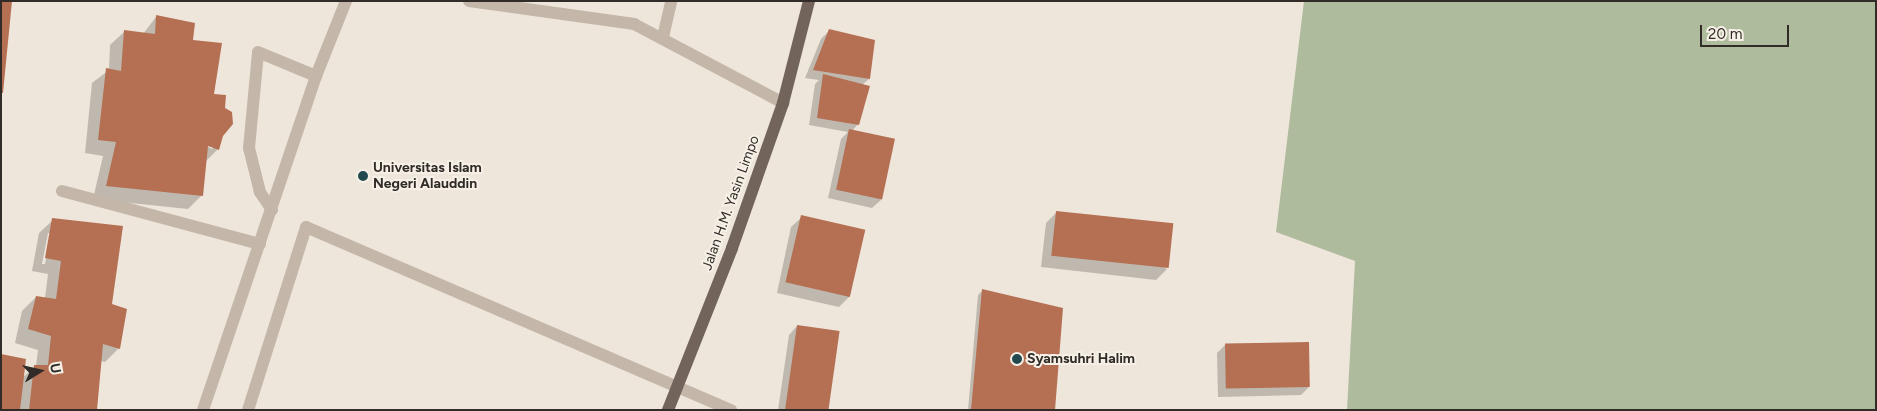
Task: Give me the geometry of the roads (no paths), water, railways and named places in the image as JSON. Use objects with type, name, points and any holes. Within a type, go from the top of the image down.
[{"type":"main road","name":"Jalan H.M. Yasin Limpo","points":[[668,410],[732,248],[783,103],[808,1]]},
{"type":"street","points":[[203,410],[316,76],[346,1]]},
{"type":"street","points":[[469,1],[634,24],[663,37],[680,50],[783,103]]},
{"type":"street","points":[[663,37],[670,1]]},
{"type":"street","points":[[272,210],[260,192],[249,148],[258,52],[316,76]]},
{"type":"street","points":[[62,192],[260,244]]},
{"type":"street","points":[[248,410],[306,227],[731,410]]},
{"type":"place","name":"Universitas Islam Negeri Alauddin","points":[[363,176]]},
{"type":"place","name":"Syamsuhri Halim","points":[[1017,359]]}]
